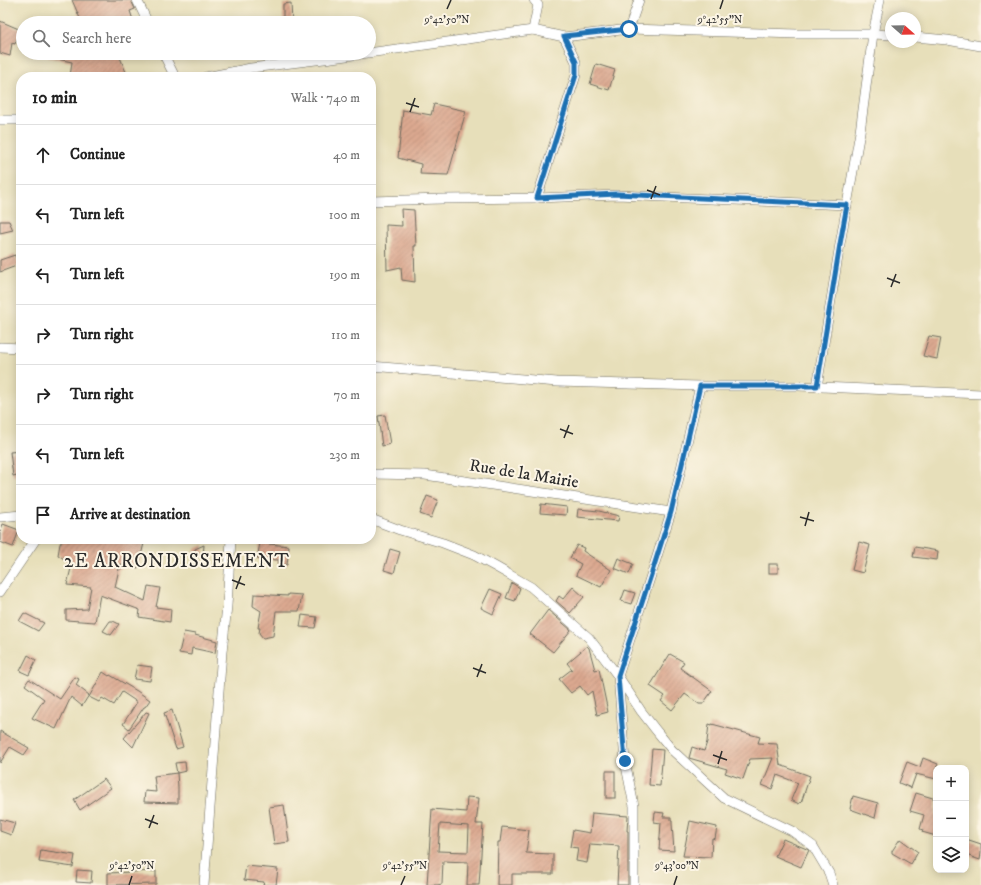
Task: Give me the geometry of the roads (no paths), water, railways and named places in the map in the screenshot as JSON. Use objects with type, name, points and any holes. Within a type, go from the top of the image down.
[{"type":"street","points":[[137,0],[145,16]]},
{"type":"street","points":[[629,29],[640,0]]},
{"type":"street","points":[[817,386],[860,132],[873,34],[880,0]]},
{"type":"street","points":[[533,30],[537,2]]},
{"type":"street","points":[[376,52],[533,30],[564,36],[629,29],[797,34],[885,35]]},
{"type":"street","points":[[537,198],[576,75],[576,62],[564,36]]},
{"type":"street","points":[[921,38],[947,40],[981,46]]},
{"type":"street","points":[[166,60],[172,72]]},
{"type":"street","points":[[231,72],[316,60]]},
{"type":"street","points":[[0,120],[16,120]]},
{"type":"street","points":[[376,202],[442,199],[537,198],[617,194],[847,205]]},
{"type":"street","points":[[0,347],[16,348]]},
{"type":"street","points":[[376,366],[557,382],[700,386],[817,386],[981,394]]},
{"type":"street","points":[[634,885],[634,806],[625,761],[618,676],[671,512],[700,386]]},
{"type":"street","name":"Rue de la Mairie","points":[[376,474],[424,475],[671,512]]},
{"type":"street","points":[[0,517],[16,515]]},
{"type":"street","points":[[376,521],[474,555],[531,587],[589,638],[618,676],[641,711],[672,750],[724,798],[792,831],[814,846],[829,873],[833,885]]},
{"type":"street","points":[[0,592],[33,544]]},
{"type":"street","points":[[204,885],[231,544]]},
{"type":"district","name":"2E ARRONDISSEMENT","points":[[177,561]]}]
